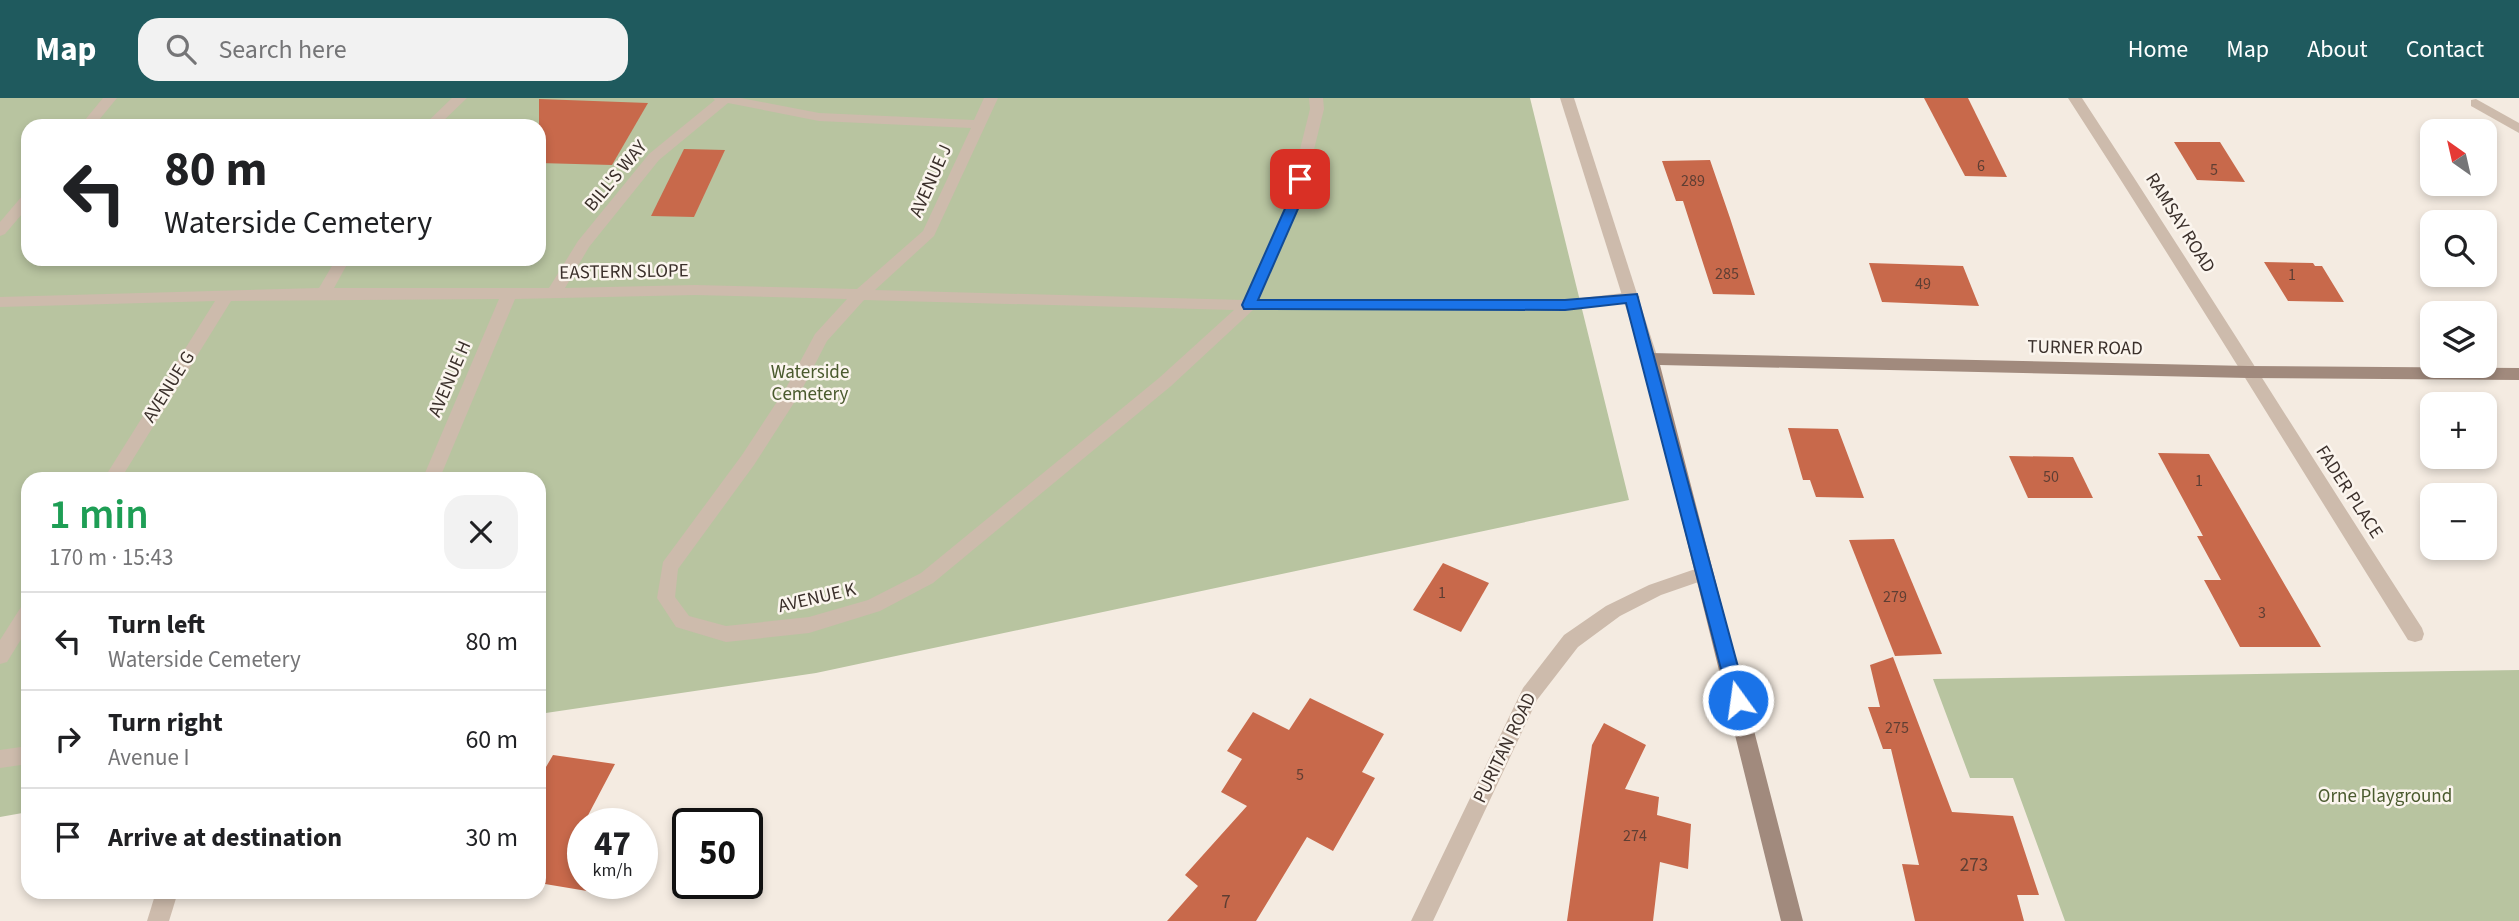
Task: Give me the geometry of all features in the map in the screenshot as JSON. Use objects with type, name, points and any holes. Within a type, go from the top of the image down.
[{"type":"main road","name":"TURNER ROAD","points":[[1650,359],[2248,372],[2519,374]]},
{"type":"main road","points":[[1650,359],[1792,921]]},
{"type":"street","points":[[93,119],[110,98]]},
{"type":"street","points":[[438,119],[460,98]]},
{"type":"street","points":[[723,98],[819,117],[978,124]]},
{"type":"street","name":"BILL'S WAY","points":[[554,293],[583,244],[654,157],[723,98]]},
{"type":"street","name":"AVENUE J","points":[[860,295],[929,233],[991,98]]},
{"type":"street","points":[[1316,98],[1317,109],[1294,202],[1249,305],[1565,305],[1632,298]]},
{"type":"street","points":[[1567,98],[1650,359]]},
{"type":"street","name":"RAMSAY ROAD","points":[[2075,98],[2188,269],[2248,372]]},
{"type":"street","points":[[2476,103],[2519,129]]},
{"type":"street","points":[[0,231],[6,218],[21,204]]},
{"type":"street","points":[[324,293],[339,266]]},
{"type":"street","name":"EASTERN SLOPE","points":[[0,302],[324,293],[509,294],[695,290],[1249,305]]},
{"type":"street","name":"AVENUE H","points":[[433,472],[509,294]]},
{"type":"street","name":"AVENUE G","points":[[116,472],[227,295]]},
{"type":"street","name":"AVENUE K","points":[[860,295],[821,338],[793,391],[748,460],[669,567],[666,598],[683,622],[726,634],[808,625],[873,606],[927,578],[1165,382],[1249,305]]},
{"type":"street","name":"FADER PLACE","points":[[2248,372],[2416,634]]},
{"type":"street","name":"PURITAN ROAD","points":[[1422,921],[1530,694],[1571,641],[1613,611],[1655,590],[1704,573]]},
{"type":"street","points":[[0,656],[21,623]]},
{"type":"street","points":[[0,760],[21,756]]},
{"type":"street","points":[[158,921],[165,899]]},
{"type":"green space","name":"Waterside Cemetery","points":[[0,98],[1530,98],[1629,500],[816,673],[546,713],[546,472],[21,472],[21,813],[0,817]]},
{"type":"green space","name":"Orne Playground","points":[[2519,670],[2519,921],[2065,921],[2013,778],[1970,778],[1933,679]]},
{"type":"building","points":[[1924,98],[1968,98],[2007,177],[1965,176]]},
{"type":"building","points":[[539,99],[648,103],[612,165],[546,163],[546,119],[539,119]]},
{"type":"building","points":[[2174,142],[2220,142],[2245,182],[2197,180]]},
{"type":"building","points":[[684,149],[725,150],[694,217],[651,216]]},
{"type":"building","points":[[1710,160],[1755,295],[1713,294],[1683,201],[1676,201],[1662,161]]},
{"type":"building","points":[[2264,262],[2313,263],[2315,266],[2322,266],[2344,302],[2288,301]]},
{"type":"building","points":[[1869,263],[1963,266],[1979,306],[1882,302]]},
{"type":"building","points":[[1788,428],[1838,429],[1864,498],[1816,497],[1810,480],[1803,480]]},
{"type":"building","points":[[2158,453],[2209,454],[2321,647],[2240,647],[2204,580],[2221,580],[2197,536],[2203,536]]},
{"type":"building","points":[[2009,456],[2073,457],[2093,498],[2028,498]]},
{"type":"building","points":[[1894,539],[1942,654],[1895,656],[1849,540]]},
{"type":"building","points":[[1443,563],[1489,583],[1461,632],[1413,610]]},
{"type":"building","points":[[1893,657],[1952,812],[2013,816],[2039,895],[2017,895],[2024,921],[1915,921],[1902,864],[1919,865],[1891,749],[1883,749],[1868,707],[1880,707],[1870,665]]},
{"type":"building","points":[[1310,698],[1384,734],[1362,772],[1375,778],[1333,851],[1307,837],[1256,921],[1167,921],[1198,886],[1185,875],[1247,806],[1221,792],[1242,759],[1227,751],[1253,712],[1289,730]]},
{"type":"building","points":[[1604,723],[1646,745],[1625,789],[1659,797],[1657,815],[1691,824],[1688,869],[1660,862],[1653,921],[1567,921],[1592,745]]},
{"type":"building","points":[[553,755],[615,764],[592,808],[567,808],[567,888],[546,884],[546,767]]},
{"type":"route","points":[[1300,179],[1294,202],[1249,305],[1565,305],[1632,298],[1644,335],[1738,700]]}]
